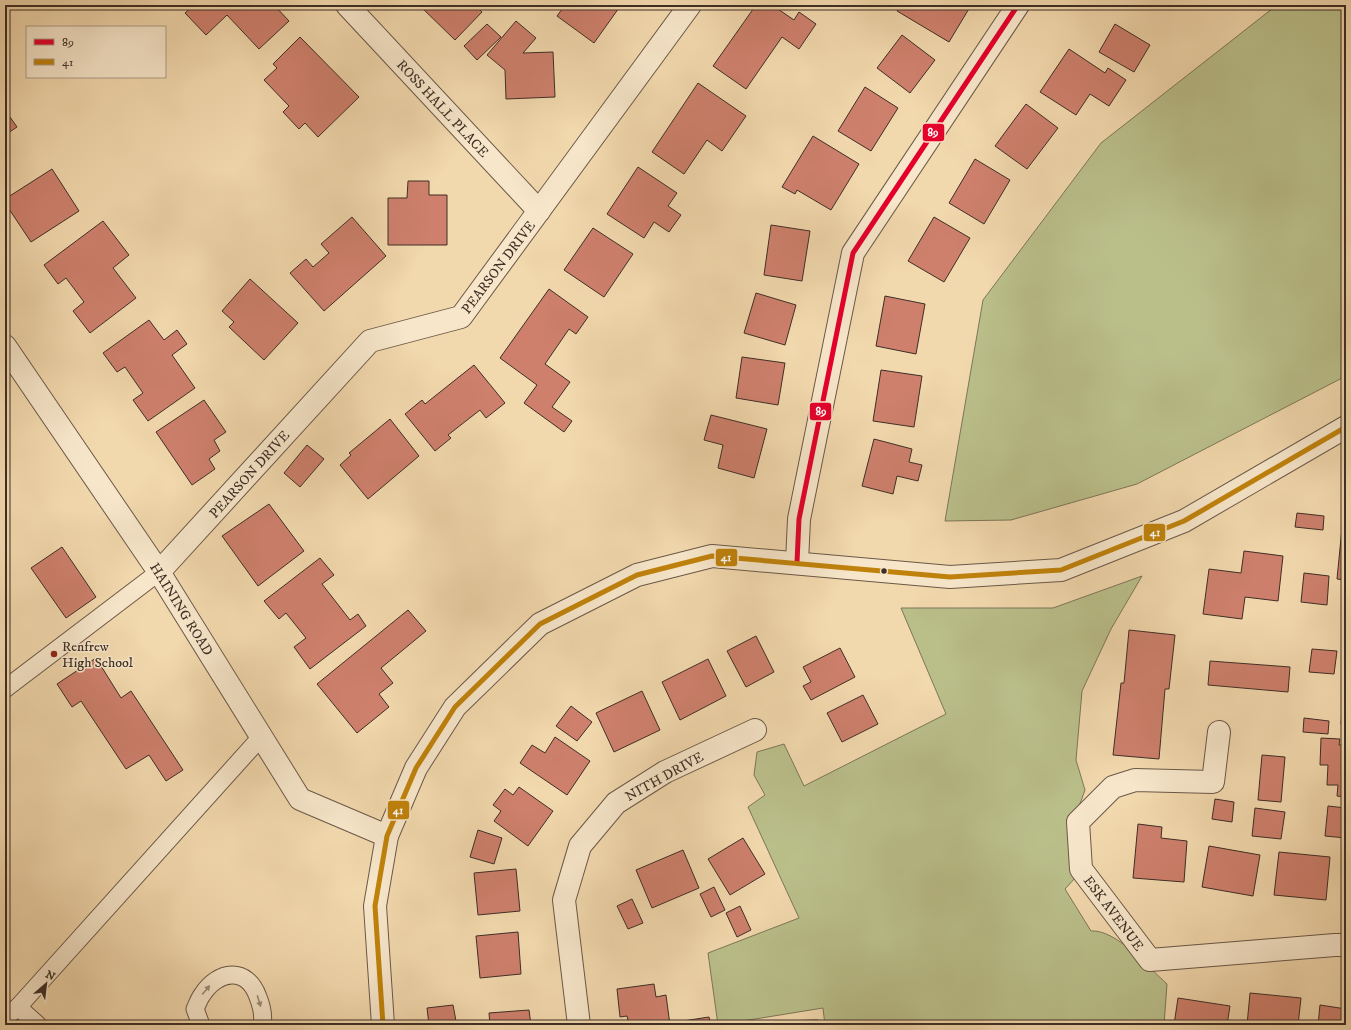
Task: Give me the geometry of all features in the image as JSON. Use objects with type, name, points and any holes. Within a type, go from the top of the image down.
[{"type":"street","name":"ROSS HALL PLACE","points":[[347,5],[539,211]]},
{"type":"street","name":"PEARSON DRIVE","points":[[159,572],[370,341],[461,317],[690,5]]},
{"type":"street","points":[[797,562],[799,519],[853,253],[1018,5]]},
{"type":"street","name":"HAINING ROAD","points":[[5,346],[159,572],[300,799],[387,836]]},
{"type":"street","points":[[383,1025],[375,906],[387,836],[416,768],[456,707],[540,624],[637,576],[712,556],[797,562],[950,577],[1061,570],[1184,521],[1346,427]]},
{"type":"street","name":"NITH DRIVE","points":[[579,1025],[564,900],[580,846],[616,803],[665,772],[755,730]]},
{"type":"street","name":"ESK AVENUE","points":[[1219,732],[1213,782],[1135,780],[1114,786],[1083,816],[1078,822],[1081,869],[1150,960],[1334,945],[1346,946]]},
{"type":"lane","points":[[5,688],[159,572]]},
{"type":"lane","points":[[38,1025],[11,1013],[262,737]]},
{"type":"lane","points":[[200,1025],[195,1009],[201,995],[211,984],[226,974],[236,975],[247,979],[256,992],[263,1017],[262,1025]]},
{"type":"green space","points":[[1277,5],[1346,5],[1346,376],[1137,484],[1011,520],[945,521],[983,300],[1101,143]]},
{"type":"green space","points":[[1142,576],[1111,629],[1082,691],[1076,760],[1085,790],[1073,823],[1077,876],[1065,889],[1091,931],[1101,932],[1111,936],[1132,951],[1167,984],[1164,1025],[825,1025],[823,1008],[718,1025],[708,953],[799,918],[748,807],[765,795],[754,775],[757,752],[784,744],[804,786],[946,714],[901,608],[1053,608]]},
{"type":"building","points":[[194,5],[274,5],[289,21],[259,49],[227,15],[206,35],[185,13]]},
{"type":"building","points":[[419,5],[475,5],[482,12],[455,40]]},
{"type":"building","points":[[565,5],[621,5],[594,43],[557,16]]},
{"type":"building","points":[[756,5],[772,5],[794,20],[799,12],[816,24],[799,49],[782,37],[746,89],[713,66]]},
{"type":"building","points":[[901,5],[966,5],[970,7],[949,42],[897,11]]},
{"type":"building","points":[[516,21],[536,38],[523,53],[553,52],[555,97],[506,99],[505,70],[487,55]]},
{"type":"building","points":[[487,24],[501,37],[477,60],[464,46]]},
{"type":"building","points":[[1115,24],[1150,45],[1134,72],[1099,52]]},
{"type":"building","points":[[902,35],[935,60],[910,93],[877,68]]},
{"type":"building","points":[[300,37],[359,97],[318,137],[305,123],[299,129],[283,112],[289,106],[264,80],[277,68],[273,64]]},
{"type":"building","points":[[1069,49],[1105,73],[1108,68],[1126,80],[1109,106],[1090,94],[1076,115],[1040,92]]},
{"type":"building","points":[[698,83],[746,116],[722,151],[707,140],[684,174],[652,152]]},
{"type":"building","points":[[865,87],[898,108],[871,151],[838,131]]},
{"type":"building","points":[[1026,104],[1058,128],[1027,169],[995,146]]},
{"type":"building","points":[[5,110],[17,127],[5,135]]},
{"type":"building","points":[[813,136],[859,164],[831,210],[797,190],[795,194],[782,187]]},
{"type":"building","points":[[975,159],[1010,180],[984,224],[949,203]]},
{"type":"building","points":[[638,167],[677,193],[668,206],[681,215],[669,232],[654,222],[644,238],[607,214]]},
{"type":"building","points":[[52,169],[79,211],[31,242],[5,203],[5,199]]},
{"type":"building","points":[[408,181],[429,181],[429,195],[447,195],[447,245],[388,245],[388,198],[407,198]]},
{"type":"building","points":[[352,217],[386,256],[324,311],[290,273],[306,259],[313,267],[329,253],[321,244]]},
{"type":"building","points":[[934,217],[970,238],[944,282],[908,261]]},
{"type":"building","points":[[103,221],[129,255],[113,268],[136,298],[90,333],[73,311],[84,302],[66,278],[58,284],[44,265]]},
{"type":"building","points":[[771,225],[810,231],[802,281],[764,275]]},
{"type":"building","points":[[593,228],[633,254],[604,297],[564,270]]},
{"type":"building","points":[[250,279],[298,323],[264,360],[229,327],[234,322],[222,311]]},
{"type":"building","points":[[549,289],[588,317],[576,334],[569,329],[545,364],[570,382],[552,407],[572,421],[564,432],[524,403],[537,385],[500,358]]},
{"type":"building","points":[[756,293],[796,305],[785,345],[744,333]]},
{"type":"building","points":[[885,296],[925,304],[916,354],[876,346]]},
{"type":"building","points":[[149,320],[164,340],[177,330],[187,344],[172,355],[195,388],[148,421],[133,400],[143,393],[125,367],[117,372],[103,353]]},
{"type":"building","points":[[742,357],[785,363],[778,405],[736,398]]},
{"type":"building","points":[[474,365],[505,403],[486,418],[480,410],[448,435],[451,438],[435,451],[405,414],[422,400],[425,404]]},
{"type":"building","points":[[881,370],[922,376],[914,427],[873,421]]},
{"type":"building","points":[[204,400],[226,432],[214,440],[220,451],[209,459],[215,469],[192,485],[156,432]]},
{"type":"building","points":[[711,415],[767,429],[754,478],[718,468],[723,445],[704,440]]},
{"type":"building","points":[[390,419],[419,456],[368,499],[340,465],[351,455],[349,453]]},
{"type":"building","points":[[874,439],[912,449],[909,462],[922,465],[918,481],[897,476],[893,494],[862,486]]},
{"type":"building","points":[[307,445],[324,459],[300,487],[284,473]]},
{"type":"building","points":[[269,504],[304,551],[258,586],[222,536]]},
{"type":"building","points":[[1297,513],[1324,516],[1323,530],[1295,527]]},
{"type":"building","points":[[1342,528],[1346,529],[1346,580],[1337,579]]},
{"type":"building","points":[[62,547],[96,597],[66,618],[31,568]]},
{"type":"building","points":[[1244,551],[1283,556],[1278,601],[1245,597],[1242,619],[1203,614],[1209,569],[1241,573]]},
{"type":"building","points":[[320,558],[334,575],[322,584],[350,620],[358,614],[366,626],[310,669],[294,647],[306,638],[286,613],[279,619],[264,601]]},
{"type":"building","points":[[1304,573],[1329,576],[1327,605],[1301,602]]},
{"type":"building","points":[[408,610],[426,631],[381,668],[393,683],[379,694],[389,707],[357,733],[317,684]]},
{"type":"building","points":[[1129,630],[1175,635],[1169,689],[1165,689],[1159,759],[1113,755],[1121,683],[1124,683]]},
{"type":"building","points":[[756,636],[774,672],[746,687],[727,651]]},
{"type":"building","points":[[840,648],[855,677],[811,700],[803,686],[811,682],[803,667]]},
{"type":"building","points":[[1312,649],[1337,651],[1334,674],[1309,672]]},
{"type":"building","points":[[96,658],[121,698],[131,691],[183,770],[166,781],[149,755],[126,769],[81,701],[72,707],[57,684]]},
{"type":"building","points":[[708,659],[726,696],[680,720],[662,682]]},
{"type":"building","points":[[1210,661],[1290,667],[1288,692],[1208,685]]},
{"type":"building","points":[[1346,672],[1346,725],[1341,724]]},
{"type":"building","points":[[642,691],[660,730],[614,752],[596,713]]},
{"type":"building","points":[[863,695],[878,724],[842,742],[827,713]]},
{"type":"building","points":[[571,706],[592,722],[577,741],[556,726]]},
{"type":"building","points":[[1304,718],[1329,721],[1328,734],[1303,732]]},
{"type":"building","points":[[555,737],[590,761],[567,795],[520,763],[532,745],[545,753]]},
{"type":"building","points":[[1321,738],[1340,739],[1339,745],[1346,745],[1346,797],[1337,796],[1338,785],[1327,785],[1328,765],[1320,765]]},
{"type":"building","points":[[1262,755],[1285,757],[1281,802],[1258,800]]},
{"type":"building","points":[[519,787],[553,811],[528,846],[494,821],[501,811],[493,805],[505,789],[513,795]]},
{"type":"building","points":[[1215,799],[1234,802],[1232,822],[1212,819]]},
{"type":"building","points":[[1328,806],[1346,808],[1346,838],[1325,836]]},
{"type":"building","points":[[1255,808],[1285,812],[1281,839],[1252,836]]},
{"type":"building","points":[[1138,824],[1162,827],[1161,838],[1187,841],[1184,882],[1133,878]]},
{"type":"building","points":[[478,830],[502,838],[494,864],[470,857]]},
{"type":"building","points":[[743,838],[765,874],[730,895],[708,859]]},
{"type":"building","points":[[1209,846],[1260,855],[1253,896],[1202,887]]},
{"type":"building","points":[[683,850],[699,888],[652,908],[636,870]]},
{"type":"building","points":[[1279,852],[1330,857],[1326,900],[1274,895]]},
{"type":"building","points":[[516,869],[520,911],[478,915],[474,873]]},
{"type":"building","points":[[714,887],[725,910],[711,917],[700,894]]},
{"type":"building","points":[[632,899],[643,923],[628,929],[617,906]]},
{"type":"building","points":[[740,906],[751,930],[737,937],[726,913]]},
{"type":"building","points":[[518,932],[521,974],[480,978],[476,936]]},
{"type":"building","points":[[654,984],[656,997],[666,995],[670,1025],[629,1025],[627,1016],[620,1017],[617,989]]},
{"type":"building","points":[[1250,993],[1301,998],[1298,1025],[1247,1025]]},
{"type":"building","points":[[1178,998],[1230,1006],[1227,1025],[1174,1025]]},
{"type":"building","points":[[453,1005],[456,1021],[429,1025],[427,1008]]},
{"type":"building","points":[[1320,1005],[1346,1009],[1346,1025],[1318,1025]]},
{"type":"building","points":[[529,1010],[531,1025],[490,1025],[489,1013]]},
{"type":"building","points":[[709,1017],[711,1025],[684,1025],[683,1021]]},
{"type":"building","points":[[818,1020],[818,1025],[750,1025],[749,1022]]},
{"type":"transit line","name":"89","points":[[797,562],[799,519],[853,253],[1018,5]]},
{"type":"transit line","name":"41","points":[[383,1025],[375,906],[387,836],[416,768],[455,707],[540,624],[637,575],[712,556],[950,577],[1061,570],[1184,521],[1346,427]]},
{"type":"place","name":"Renfrew High School","points":[[54,654]]}]
